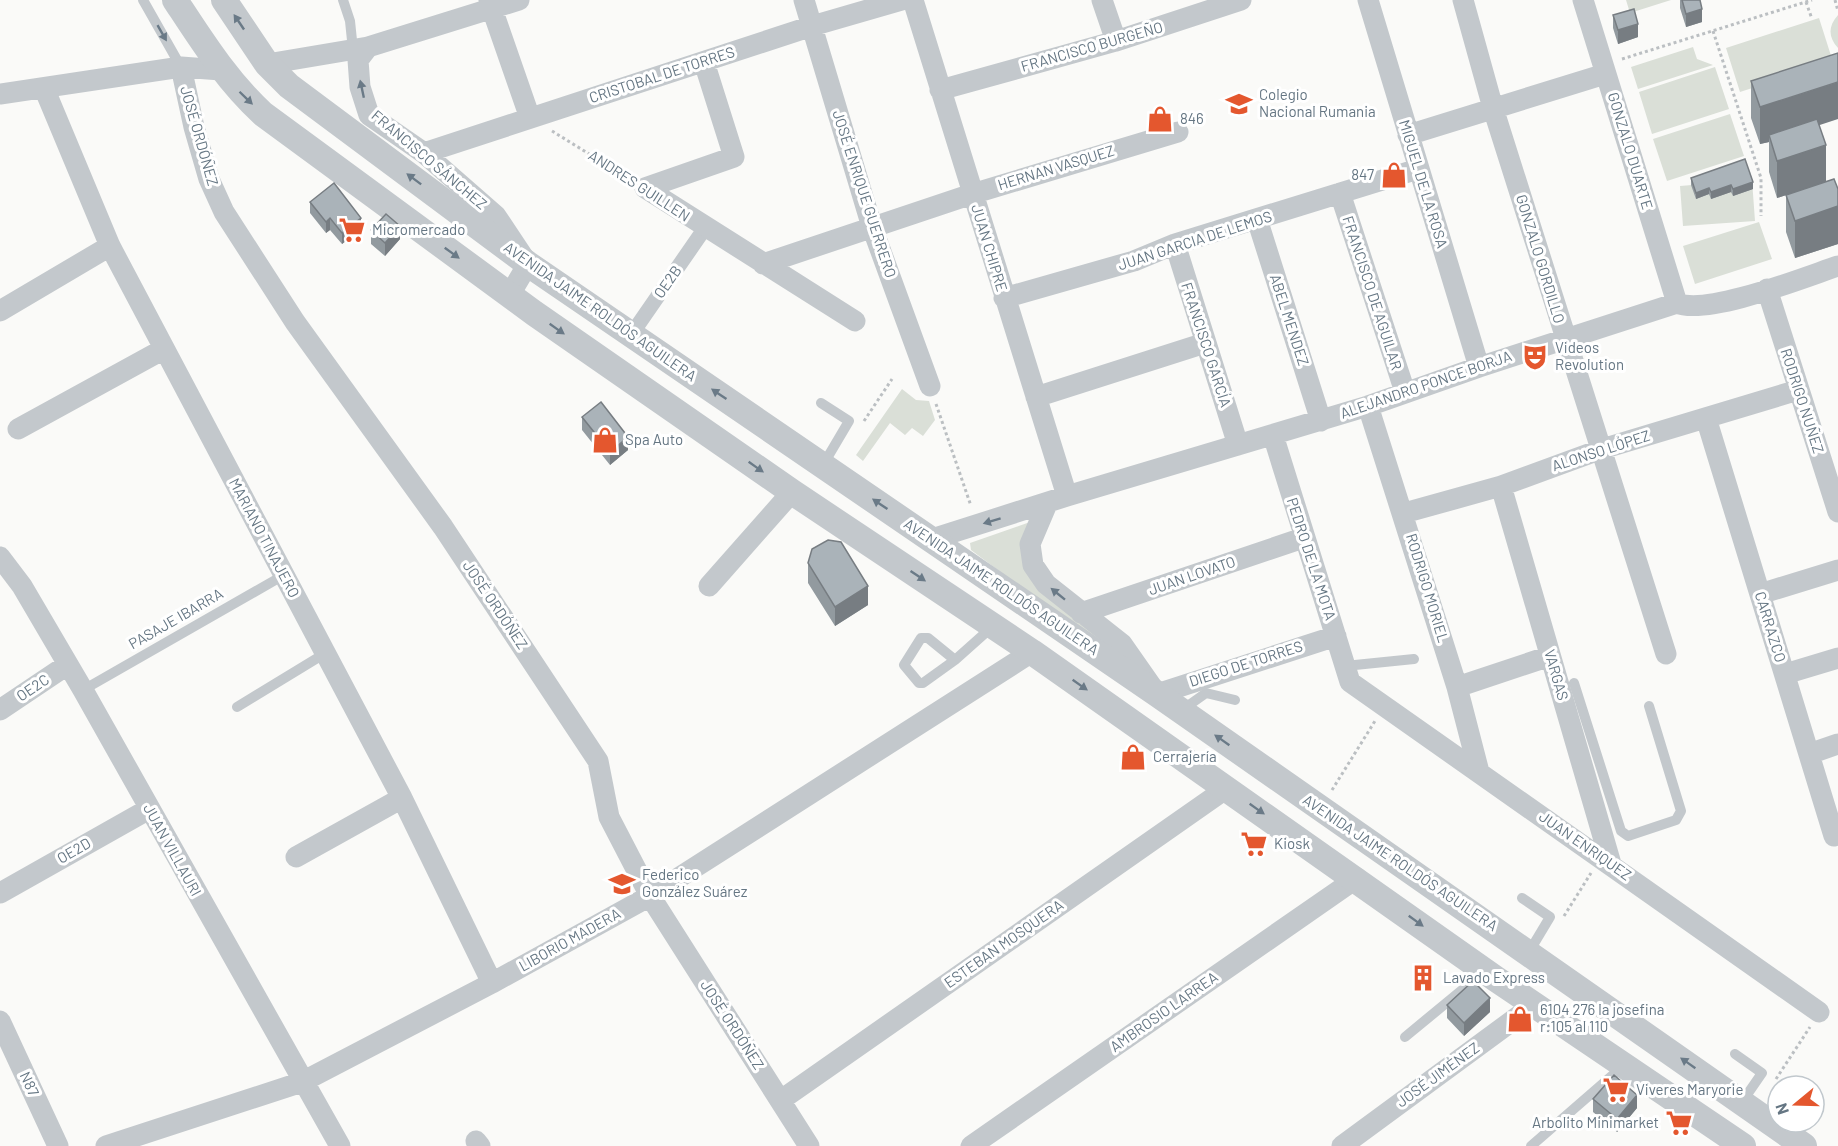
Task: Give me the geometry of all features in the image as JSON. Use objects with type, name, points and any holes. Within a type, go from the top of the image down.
[{"type":"street","points":[[175,0],[221,70],[240,93],[263,114],[509,296],[792,492],[1032,652],[1357,878],[1496,978],[1743,1146]]},
{"type":"street","name":"AVENIDA JAIME ROLDÓS AGUILERA","points":[[224,0],[267,64],[289,86],[528,264],[1157,694],[1804,1146]]},
{"type":"street","points":[[267,64],[360,49],[490,4],[519,0]]},
{"type":"street","name":"JOSÉ ENRIQUE GUERRERO","points":[[804,0],[872,227],[930,386]]},
{"type":"street","name":"CRISTOBAL DE TORRES","points":[[424,153],[812,26],[902,0]]},
{"type":"street","name":"JUAN CHIPRE","points":[[914,0],[1036,397],[1057,500]]},
{"type":"street","points":[[1102,0],[1116,41]]},
{"type":"street","name":"FRANCISCO BURGEÑO","points":[[940,90],[1116,41],[1196,8],[1242,0]]},
{"type":"street","name":"MIGUEL DE LA ROSA","points":[[1368,0],[1479,367]]},
{"type":"street","name":"GONZALO GORDILLO","points":[[1463,0],[1493,108],[1666,654]]},
{"type":"street","name":"GONZALO DUARTE","points":[[1583,0],[1677,303]]},
{"type":"street","points":[[490,4],[530,118]]},
{"type":"street","name":"FRANCISCO SÁNCHEZ","points":[[360,49],[358,60],[360,87],[369,115],[424,153],[496,216],[528,264]]},
{"type":"street","points":[[645,188],[734,157],[704,62]]},
{"type":"street","points":[[0,94],[181,67],[221,70]]},
{"type":"street","name":"JOSÉ ORDÓÑEZ","points":[[181,67],[209,179],[224,212],[295,322],[442,526],[598,761],[609,817],[650,896],[809,1146]]},
{"type":"street","points":[[1408,135],[1604,70]]},
{"type":"street","name":"MARIANO TINAJERO","points":[[44,88],[110,246],[402,798],[492,983]]},
{"type":"street","name":"HERNAN VASQUEZ","points":[[763,264],[972,194],[1179,132]]},
{"type":"street","name":"JUAN GARCIA DE LEMOS","points":[[1004,298],[1134,261],[1175,244],[1418,169]]},
{"type":"street","name":"ANDRES GUILLEN","points":[[645,188],[855,321]]},
{"type":"street","name":"FRANCISCO DE AGUILAR","points":[[1340,193],[1405,392]]},
{"type":"street","name":"ABEL MENDEZ","points":[[1257,219],[1321,421]]},
{"type":"street","name":"OE2B","points":[[631,335],[705,228]]},
{"type":"street","name":"FRANCISCO GARCÍA","points":[[1175,244],[1238,445]]},
{"type":"street","points":[[0,311],[110,246]]},
{"type":"street","points":[[509,296],[528,264]]},
{"type":"street","name":"ALEJANDRO PONCE BORJA","points":[[932,539],[1321,421],[1677,303],[1686,307],[1697,306],[1767,289],[1838,266]]},
{"type":"street","name":"RODRIGO NUÑEZ","points":[[1767,289],[1838,512]]},
{"type":"street","points":[[1036,397],[1205,343]]},
{"type":"street","points":[[18,429],[164,349]]},
{"type":"street","points":[[639,386],[659,353]]},
{"type":"street","name":"ALONSO LÓPEZ","points":[[1404,513],[1501,486],[1602,450],[1798,390]]},
{"type":"street","name":"RODRIGO MORIEL","points":[[1368,406],[1404,513],[1457,687],[1479,772]]},
{"type":"street","name":"CARRAZCO","points":[[1706,418],[1836,836]]},
{"type":"street","name":"PEDRO DE LA MOTA","points":[[1273,435],[1303,538],[1347,674]]},
{"type":"street","name":"VARGAS","points":[[1501,486],[1606,861]]},
{"type":"street","points":[[709,586],[792,492]]},
{"type":"street","points":[[1057,500],[1030,544],[1033,565],[1046,584],[1081,614],[1122,644],[1157,694]]},
{"type":"street","name":"JUAN LOVATO","points":[[1081,614],[1303,538]]},
{"type":"street","name":"JUAN VILLAURI","points":[[0,557],[22,586],[83,690],[340,1146]]},
{"type":"street","points":[[1760,594],[1838,570]]},
{"type":"street","name":"DIEGO DE TORRES","points":[[1157,694],[1336,636]]},
{"type":"street","name":"LIBORIO MADERA","points":[[106,1146],[302,1082],[492,983],[650,896],[1032,652]]},
{"type":"street","points":[[1457,687],[1550,656]]},
{"type":"street","points":[[1785,674],[1838,658]]},
{"type":"street","name":"OE2C","points":[[0,710],[67,666]]},
{"type":"street","name":"JUAN ENRIQUEZ","points":[[1347,674],[1384,706],[1819,1012]]},
{"type":"street","points":[[1809,754],[1838,744]]},
{"type":"street","name":"ESTEBAN MOSQUERA","points":[[781,1100],[1227,788]]},
{"type":"street","points":[[296,857],[402,798]]},
{"type":"street","name":"OE2D","points":[[0,894],[149,809]]},
{"type":"street","name":"AMBROSIO LARREA","points":[[971,1146],[1357,878]]},
{"type":"street","points":[[1496,978],[1529,952]]},
{"type":"street","name":"JOSÉ JIMÉNEZ","points":[[1342,1146],[1535,1004]]},
{"type":"street","name":"N87","points":[[0,1021],[58,1146]]},
{"type":"lane","points":[[143,0],[181,67]]},
{"type":"lane","points":[[343,0],[360,49]]},
{"type":"lane","points":[[821,403],[848,417],[849,421],[823,465]]},
{"type":"lane","name":"PASAJE IBARRA","points":[[83,690],[284,575]]},
{"type":"lane","points":[[955,660],[924,637],[921,638],[904,665],[919,683],[923,683],[955,660],[993,626]]},
{"type":"lane","points":[[237,707],[324,654]]},
{"type":"lane","points":[[1347,674],[1413,659]]},
{"type":"lane","points":[[1574,683],[1621,831],[1628,836],[1676,820],[1681,811],[1649,706]]},
{"type":"lane","points":[[1181,711],[1206,693],[1235,700]]},
{"type":"lane","points":[[1522,898],[1550,917],[1529,952]]},
{"type":"lane","points":[[1405,1037],[1496,978]]},
{"type":"lane","points":[[1735,1054],[1762,1073],[1742,1102]]},
{"type":"lane","points":[[1532,1146],[1624,1065]]},
{"type":"path","points":[[1604,70],[1713,31],[1812,0]]},
{"type":"path","points":[[1834,0],[1838,11]]},
{"type":"path","points":[[1806,2],[1812,19]]},
{"type":"path","points":[[1713,31],[1761,178],[1761,216]]},
{"type":"path","name":"ANDRES GUILLEN","points":[[530,118],[645,188]]},
{"type":"path","points":[[930,386],[978,525]]},
{"type":"path","points":[[1320,809],[1384,706]]},
{"type":"path","points":[[1563,918],[1606,861]]},
{"type":"path","points":[[1779,1074],[1819,1012]]},
{"type":"shaded area","points":[[1626,0],[1671,0],[1630,13]]},
{"type":"shaded area","points":[[1838,15],[1838,48],[1830,32],[1832,23]]},
{"type":"shaded area","points":[[1819,18],[1833,62],[1740,92],[1726,48]]},
{"type":"shaded area","points":[[1693,47],[1697,59],[1713,65],[1638,89],[1631,67]]},
{"type":"shaded area","points":[[1715,67],[1729,109],[1652,134],[1639,92]]},
{"type":"shaded area","points":[[1730,114],[1744,156],[1667,181],[1653,139]]},
{"type":"shaded area","points":[[1752,180],[1755,221],[1683,226],[1680,186]]},
{"type":"shaded area","points":[[1759,222],[1772,259],[1695,284],[1683,246]]},
{"type":"shaded area","points":[[902,389],[916,400],[929,401],[935,420],[923,436],[912,428],[905,435],[890,423],[863,461],[856,455]]},
{"type":"shaded area","points":[[1030,522],[1023,544],[1105,638],[1101,647],[971,550],[970,543]]},
{"type":"building","points":[[1682,0],[1700,0],[1702,9],[1686,14]]},
{"type":"building","points":[[1634,9],[1638,24],[1618,30],[1613,15]]},
{"type":"building","points":[[1838,53],[1838,82],[1760,107],[1751,81]]},
{"type":"building","points":[[1817,119],[1826,145],[1777,161],[1769,135]]},
{"type":"building","points":[[1745,159],[1753,182],[1733,189],[1731,185],[1711,192],[1709,188],[1696,193],[1691,178]]},
{"type":"building","points":[[1834,179],[1838,189],[1838,206],[1795,221],[1786,195]]},
{"type":"building","points":[[334,183],[361,218],[342,233],[330,218],[326,222],[310,202]]},
{"type":"building","points":[[386,214],[400,226],[385,243],[371,230]]},
{"type":"building","points":[[601,402],[628,437],[610,452],[582,417]]},
{"type":"building","points":[[828,540],[841,542],[868,586],[835,607],[808,563],[812,549]]},
{"type":"building","points":[[1473,981],[1490,998],[1464,1023],[1447,1005]]},
{"type":"building","points":[[1614,1075],[1637,1095],[1617,1119],[1593,1099]]},
{"type":"place","name":"Colegio Nacional Rumania","points":[[1239,104]]},
{"type":"place","name":"846","points":[[1160,119]]},
{"type":"place","name":"847","points":[[1394,175]]},
{"type":"place","name":"Micromercado","points":[[352,230]]},
{"type":"place","name":"Videos Revolution","points":[[1535,357]]},
{"type":"place","name":"Spa Auto","points":[[605,440]]},
{"type":"place","name":"Cerrajería","points":[[1133,757]]},
{"type":"place","name":"Kiosk","points":[[1254,844]]},
{"type":"place","name":"Federico González Suárez","points":[[622,884]]},
{"type":"place","name":"Lavado Express","points":[[1423,978]]},
{"type":"place","name":"6104 276 la josefina r:105 al 110","points":[[1520,1019]]},
{"type":"place","name":"Viveres Maryorie","points":[[1616,1090]]},
{"type":"place","name":"Arbolito Minimarket","points":[[1679,1123]]}]
